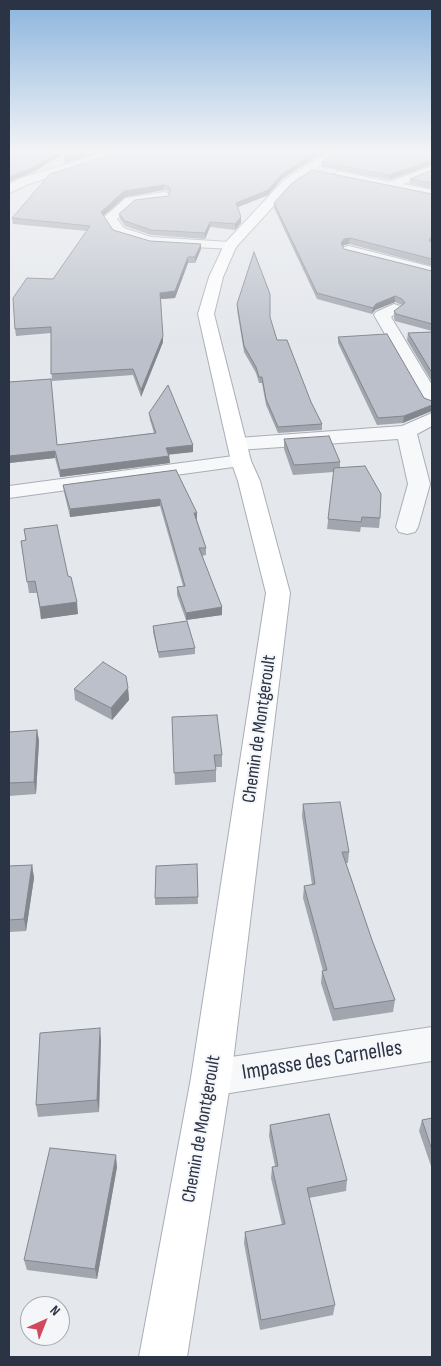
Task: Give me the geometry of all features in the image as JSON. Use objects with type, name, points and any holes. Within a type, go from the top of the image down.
[{"type":"street","points":[[111,217],[110,218],[119,231],[150,241],[230,246]]},
{"type":"street","name":"Chemin de Montgeroult","points":[[163,1357],[211,1078],[278,594],[206,314],[216,278],[230,246],[257,217]]},
{"type":"street","points":[[349,250],[432,271]]},
{"type":"street","points":[[394,309],[382,315],[432,400]]},
{"type":"street","points":[[9,492],[240,452],[406,432],[432,419]]},
{"type":"street","points":[[406,432],[420,484],[407,527]]},
{"type":"street","name":"Impasse des Carnelles","points":[[211,1078],[432,1044]]},
{"type":"building","points":[[104,217],[113,230],[150,241],[201,244],[195,257],[188,257],[175,291],[160,293],[163,336],[141,390],[133,369],[51,374],[51,327],[15,329],[13,298],[27,278],[53,279],[90,226],[12,218]]},
{"type":"building","points":[[121,217],[241,217],[235,224],[210,222],[205,233],[151,230],[125,221]]},
{"type":"building","points":[[281,217],[432,217],[432,238],[429,241],[432,242],[432,259],[350,238],[344,239],[341,243],[344,249],[432,271],[432,324],[396,314],[394,311],[405,303],[402,299],[395,296],[376,304],[373,308],[317,293]]},
{"type":"building","points":[[254,252],[270,294],[270,317],[277,340],[287,340],[311,402],[322,424],[278,427],[266,399],[262,377],[259,377],[256,367],[244,346],[237,304]]},
{"type":"building","points":[[432,332],[432,373],[408,333]]},
{"type":"building","points":[[387,334],[424,398],[432,401],[432,405],[404,416],[378,418],[338,337]]},
{"type":"building","points":[[51,379],[57,445],[156,433],[149,413],[168,385],[193,445],[166,448],[169,456],[60,470],[55,451],[9,456],[9,382]]},
{"type":"building","points":[[329,436],[340,462],[294,465],[284,439]]},
{"type":"building","points":[[365,466],[381,494],[380,518],[362,517],[361,522],[328,519],[334,468]]},
{"type":"building","points":[[176,470],[197,513],[194,513],[206,548],[199,548],[222,607],[186,613],[177,587],[185,586],[160,499],[70,509],[63,485]]},
{"type":"building","points":[[57,525],[68,576],[71,577],[77,602],[40,607],[35,581],[27,582],[21,541],[26,540],[24,529]]},
{"type":"building","points":[[187,621],[195,648],[158,652],[153,626]]},
{"type":"building","points":[[103,662],[126,676],[128,688],[111,708],[74,689]]},
{"type":"building","points":[[217,715],[222,755],[214,755],[216,770],[174,773],[172,717]]},
{"type":"building","points":[[37,730],[34,782],[9,783],[9,732]]},
{"type":"building","points":[[340,802],[349,852],[342,852],[395,1000],[334,1009],[322,971],[327,970],[304,886],[315,884],[303,804]]},
{"type":"building","points":[[197,864],[198,897],[155,898],[156,866]]},
{"type":"building","points":[[32,865],[24,919],[9,920],[9,866]]},
{"type":"building","points":[[100,1028],[97,1100],[36,1105],[40,1033]]},
{"type":"building","points":[[329,1114],[347,1180],[307,1188],[335,1305],[261,1320],[245,1232],[285,1224],[272,1167],[278,1166],[270,1125]]},
{"type":"building","points":[[432,1118],[432,1150],[422,1120]]},
{"type":"building","points":[[50,1148],[116,1155],[95,1269],[24,1260]]}]
